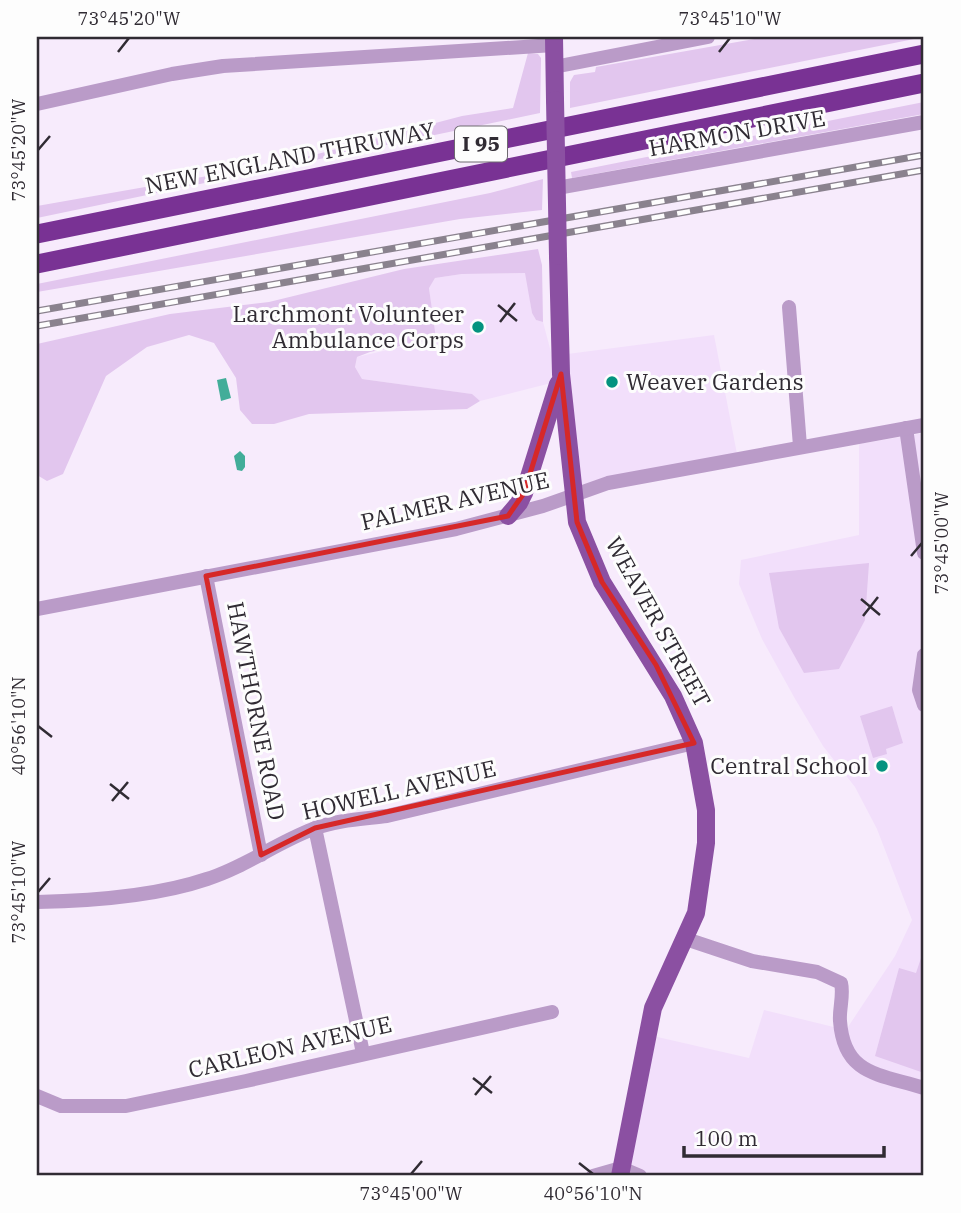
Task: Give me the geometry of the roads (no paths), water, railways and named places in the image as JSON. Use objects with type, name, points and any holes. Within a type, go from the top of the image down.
[{"type":"highway","name":"NEW ENGLAND THRUWAY","points":[[37,234],[924,54]]},
{"type":"highway","name":"I 95","points":[[37,264],[924,83]]},
{"type":"main road","name":"WEAVER STREET","points":[[554,41],[555,100],[563,187],[558,256],[561,374],[577,522],[602,582],[656,664],[673,696],[694,743],[706,810],[706,843],[696,914],[653,1008],[621,1172]]},
{"type":"main road","points":[[508,516],[524,492],[561,374]]},
{"type":"street","points":[[554,67],[708,37]]},
{"type":"street","points":[[37,104],[172,74],[223,66],[554,41]]},
{"type":"street","name":"HARMON DRIVE","points":[[563,187],[924,122]]},
{"type":"street","points":[[789,307],[800,446]]},
{"type":"street","name":"PALMER AVENUE","points":[[37,609],[456,529],[508,516],[608,483],[924,425]]},
{"type":"street","points":[[906,428],[924,553]]},
{"type":"street","name":"HAWTHORNE ROAD","points":[[206,576],[261,855]]},
{"type":"street","points":[[924,655],[919,690],[924,705]]},
{"type":"street","name":"HOWELL AVENUE","points":[[37,902],[74,901],[205,880],[246,864],[315,828],[400,813],[694,743]]},
{"type":"street","points":[[315,828],[363,1053]]},
{"type":"street","points":[[686,939],[752,961],[817,972],[841,984],[839,1020],[843,1040],[854,1063],[924,1088]]},
{"type":"street","name":"CARLEON AVENUE","points":[[37,1096],[61,1106],[126,1106],[552,1012]]},
{"type":"street","points":[[593,1176],[621,1172],[640,1176]]},
{"type":"railway","points":[[37,311],[924,155]]},
{"type":"railway","points":[[37,326],[924,170]]},
{"type":"place","name":"Larchmont Volunteer Ambulance Corps","points":[[478,327]]},
{"type":"place","name":"Weaver Gardens","points":[[612,382]]},
{"type":"place","name":"Central School","points":[[882,766]]}]
